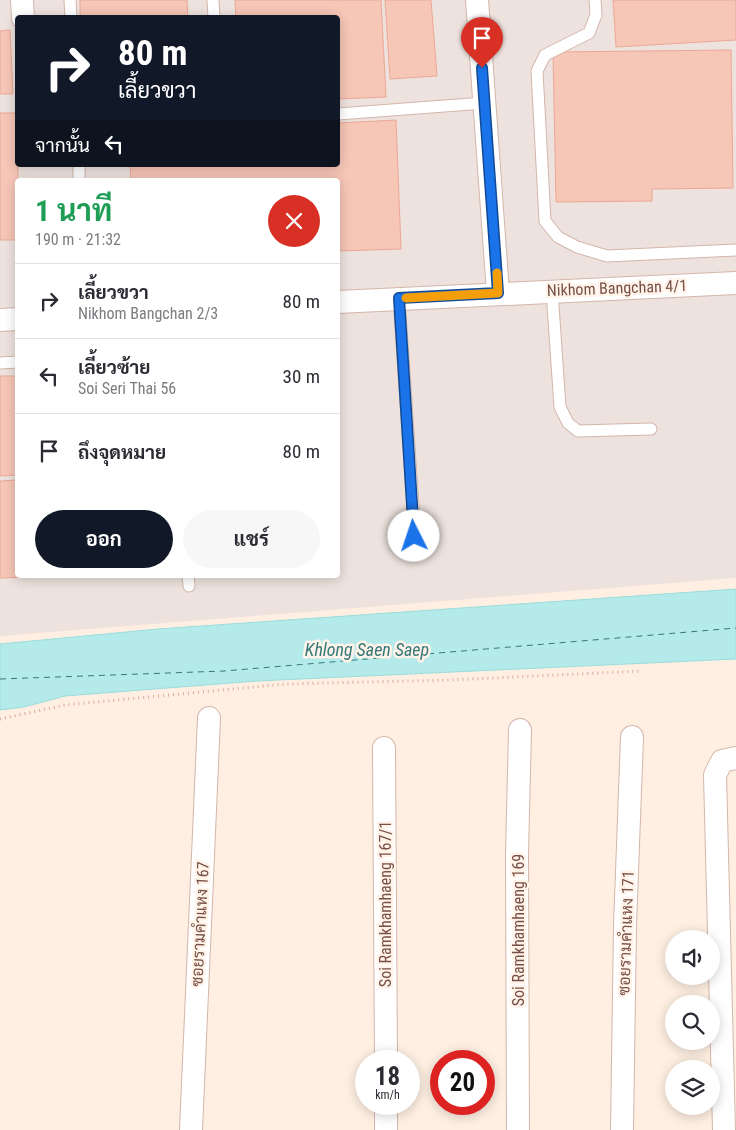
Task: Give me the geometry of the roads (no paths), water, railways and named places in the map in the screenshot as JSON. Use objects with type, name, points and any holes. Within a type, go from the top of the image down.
[{"type":"street","points":[[22,0],[23,15]]},
{"type":"street","points":[[477,0],[498,293]]},
{"type":"street","name":"Nikhom Bangchan 4/1","points":[[340,302],[736,283]]},
{"type":"street","points":[[0,320],[15,319]]},
{"type":"street","name":"ซอยรามคำแหง 167","points":[[191,1130],[209,718]]},
{"type":"street","name":"Soi Ramkhamhaeng 169","points":[[518,1130],[517,854],[520,730]]},
{"type":"street","name":"ซอยรามคำแหง 171","points":[[622,1130],[625,926],[632,737]]},
{"type":"street","name":"Soi Ramkhamhaeng 167/1","points":[[384,748],[386,1050]]},
{"type":"street","points":[[724,1130],[715,775],[722,761],[736,758]]},
{"type":"street","points":[[386,1115],[386,1130]]},
{"type":"lane","points":[[70,0],[71,15]]},
{"type":"lane","points":[[213,0],[214,15]]},
{"type":"lane","points":[[595,0],[596,15],[589,33],[545,55],[537,71],[545,221],[558,237],[577,248],[607,256],[736,250]]},
{"type":"lane","points":[[340,114],[484,103]]},
{"type":"lane","points":[[552,291],[560,407],[568,423],[578,431],[651,429]]},
{"type":"lane","points":[[399,298],[414,536]]},
{"type":"lane","points":[[0,363],[15,362]]},
{"type":"water","name":"Khlong Saen Saep","points":[[736,589],[736,659],[257,681],[65,696],[24,707],[0,710],[0,644],[158,629]]}]
